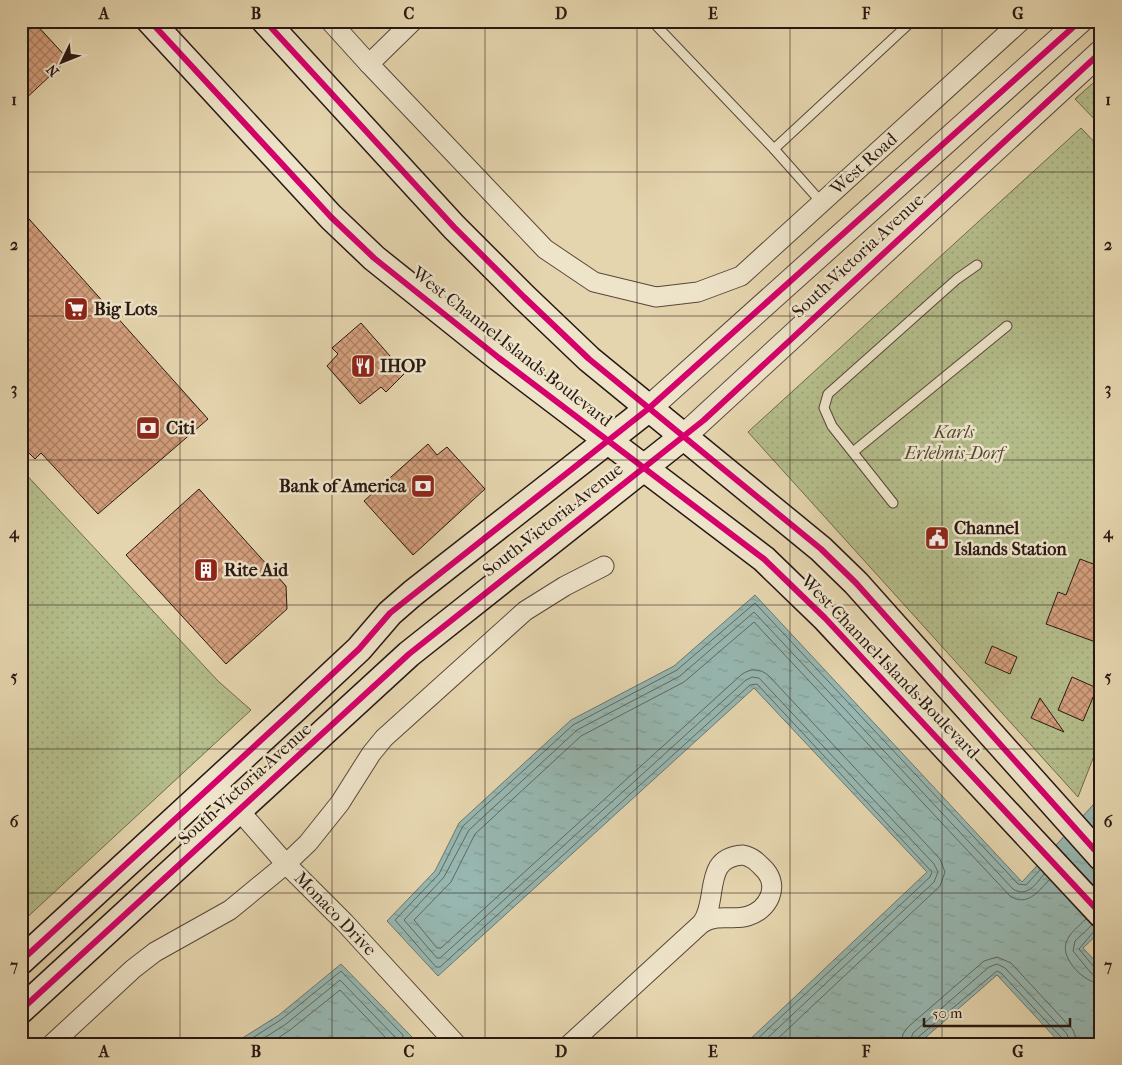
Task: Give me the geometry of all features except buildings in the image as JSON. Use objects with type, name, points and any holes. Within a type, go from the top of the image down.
[{"type":"main road","name":"West Channel Islands Boulevard","points":[[150,21],[331,217],[374,258],[499,358],[764,559],[825,618],[1101,914]]},
{"type":"main road","name":"West Channel Islands Boulevard","points":[[265,21],[454,227],[589,359],[820,548],[856,584],[1101,857]]},
{"type":"main road","name":"South Victoria Avenue","points":[[21,961],[352,656],[390,613],[413,592],[648,409]]},
{"type":"main road","name":"South Victoria Avenue","points":[[21,1010],[238,810],[443,626],[684,436]]},
{"type":"street","name":"West Road","points":[[330,21],[368,64],[545,248],[594,282],[656,297],[698,292],[741,276],[1021,21]]},
{"type":"street","points":[[368,64],[413,21]]},
{"type":"street","name":"South Victoria Avenue","points":[[648,409],[1080,21]]},
{"type":"street","name":"South Victoria Avenue","points":[[684,436],[1101,52]]},
{"type":"street","points":[[52,1044],[133,969],[155,952],[230,910],[286,864],[308,843],[340,803],[371,754],[399,724],[525,611],[544,597],[604,566]]},
{"type":"street","name":"Monaco Drive","points":[[215,783],[286,864],[346,923],[456,1044]]},
{"type":"street","points":[[570,1044],[702,923]]},
{"type":"lane","points":[[652,21],[774,149],[822,203]]},
{"type":"lane","points":[[774,149],[912,21]]},
{"type":"lane","points":[[893,503],[832,426],[824,408],[828,394],[957,279],[978,265]]},
{"type":"lane","points":[[852,452],[1007,326]]},
{"type":"green space","points":[[1101,76],[1101,126],[1075,99]]},
{"type":"green space","name":"Karls Erlebnis-Dorf","points":[[1081,128],[1101,149],[1101,738],[1078,797],[748,432]]},
{"type":"green space","points":[[21,469],[218,681],[251,710],[21,923]]},
{"type":"water","points":[[755,595],[1022,882],[1093,805],[1101,784],[1101,931],[1083,948],[1101,967],[1101,1044],[1061,1044],[997,975],[918,1044],[745,1044],[927,872],[754,688],[438,976],[387,921],[435,871],[459,823],[571,720],[674,666]]},
{"type":"water","points":[[341,964],[412,1037],[404,1044],[233,1044],[279,1015]]},
{"type":"cycle path","points":[[150,21],[331,217],[374,258],[499,358],[764,559],[825,618],[1101,914]]},
{"type":"cycle path","points":[[265,21],[454,227],[589,359],[821,549],[856,583],[1101,857]]},
{"type":"cycle path","points":[[21,961],[359,649],[390,613],[648,409],[1080,21]]},
{"type":"cycle path","points":[[21,1010],[409,654],[704,420],[1101,52]]},
{"type":"place","name":"Big Lots","points":[[76,309]]},
{"type":"place","name":"IHOP","points":[[363,366]]},
{"type":"place","name":"Citi","points":[[148,428]]},
{"type":"place","name":"Bank of America","points":[[423,486]]},
{"type":"place","name":"Channel Islands Station","points":[[937,538]]},
{"type":"place","name":"Rite Aid","points":[[206,570]]}]
